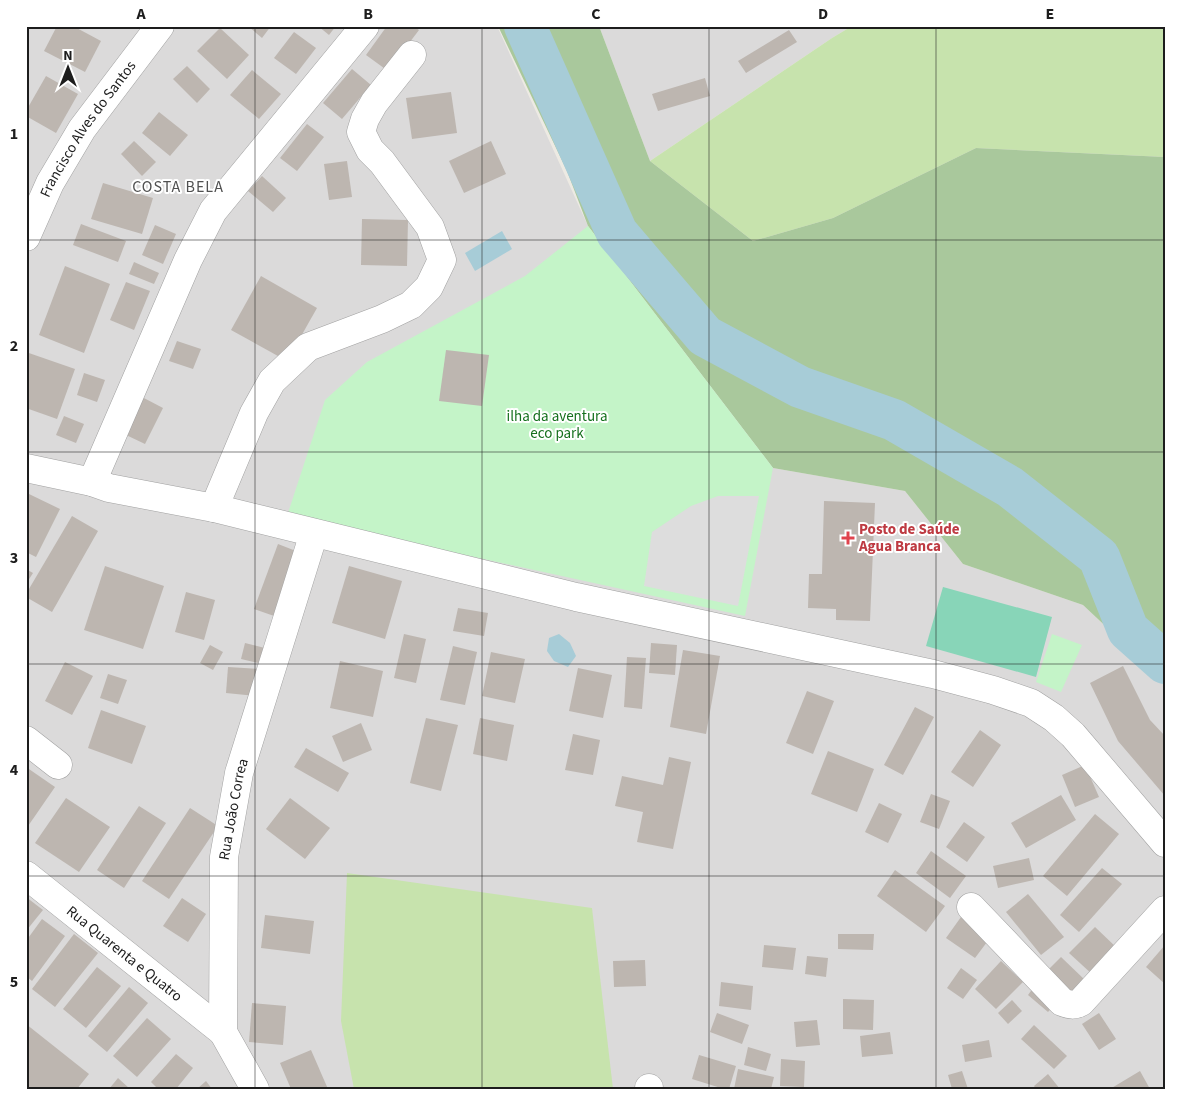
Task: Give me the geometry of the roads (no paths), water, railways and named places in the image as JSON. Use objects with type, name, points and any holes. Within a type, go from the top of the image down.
[{"type":"street","name":"Francisco Alves do Santos","points":[[26,237],[50,183],[82,129],[160,26]]},
{"type":"street","points":[[92,482],[188,260],[212,211],[365,26]]},
{"type":"street","points":[[214,508],[254,413],[272,381],[308,347],[382,319],[411,305],[429,287],[442,260],[430,227],[382,162],[370,150],[361,132],[365,119],[374,103],[412,55]]},
{"type":"street","points":[[26,468],[92,482],[109,488],[214,508],[576,597],[933,674],[993,690],[1031,703],[1054,718],[1073,735],[1165,843]]},
{"type":"street","name":"Rua João Correa","points":[[255,1089],[223,1032],[224,857],[240,773],[314,533]]},
{"type":"street","points":[[26,740],[58,765]]},
{"type":"street","name":"Rua Quarenta e Quatro","points":[[26,875],[223,1032]]},
{"type":"street","points":[[971,907],[1062,1002],[1069,1005],[1081,1002],[1165,910]]},
{"type":"water","points":[[502,231],[512,249],[475,271],[465,253]]},
{"type":"water","points":[[559,634],[570,643],[576,656],[568,667],[554,661],[547,651],[549,638]]},
{"type":"waterway","points":[[525,26],[617,233],[705,336],[800,387],[894,420],[1010,487],[1099,557],[1128,630],[1165,663]]},
{"type":"place","name":"Posto de Saúde Agua Branca","points":[[848,538]]},
{"type":"district","name":"COSTA BELA","points":[[178,187]]},
{"type":"park label","name":"ilha da aventura eco park","points":[[557,424]]}]
